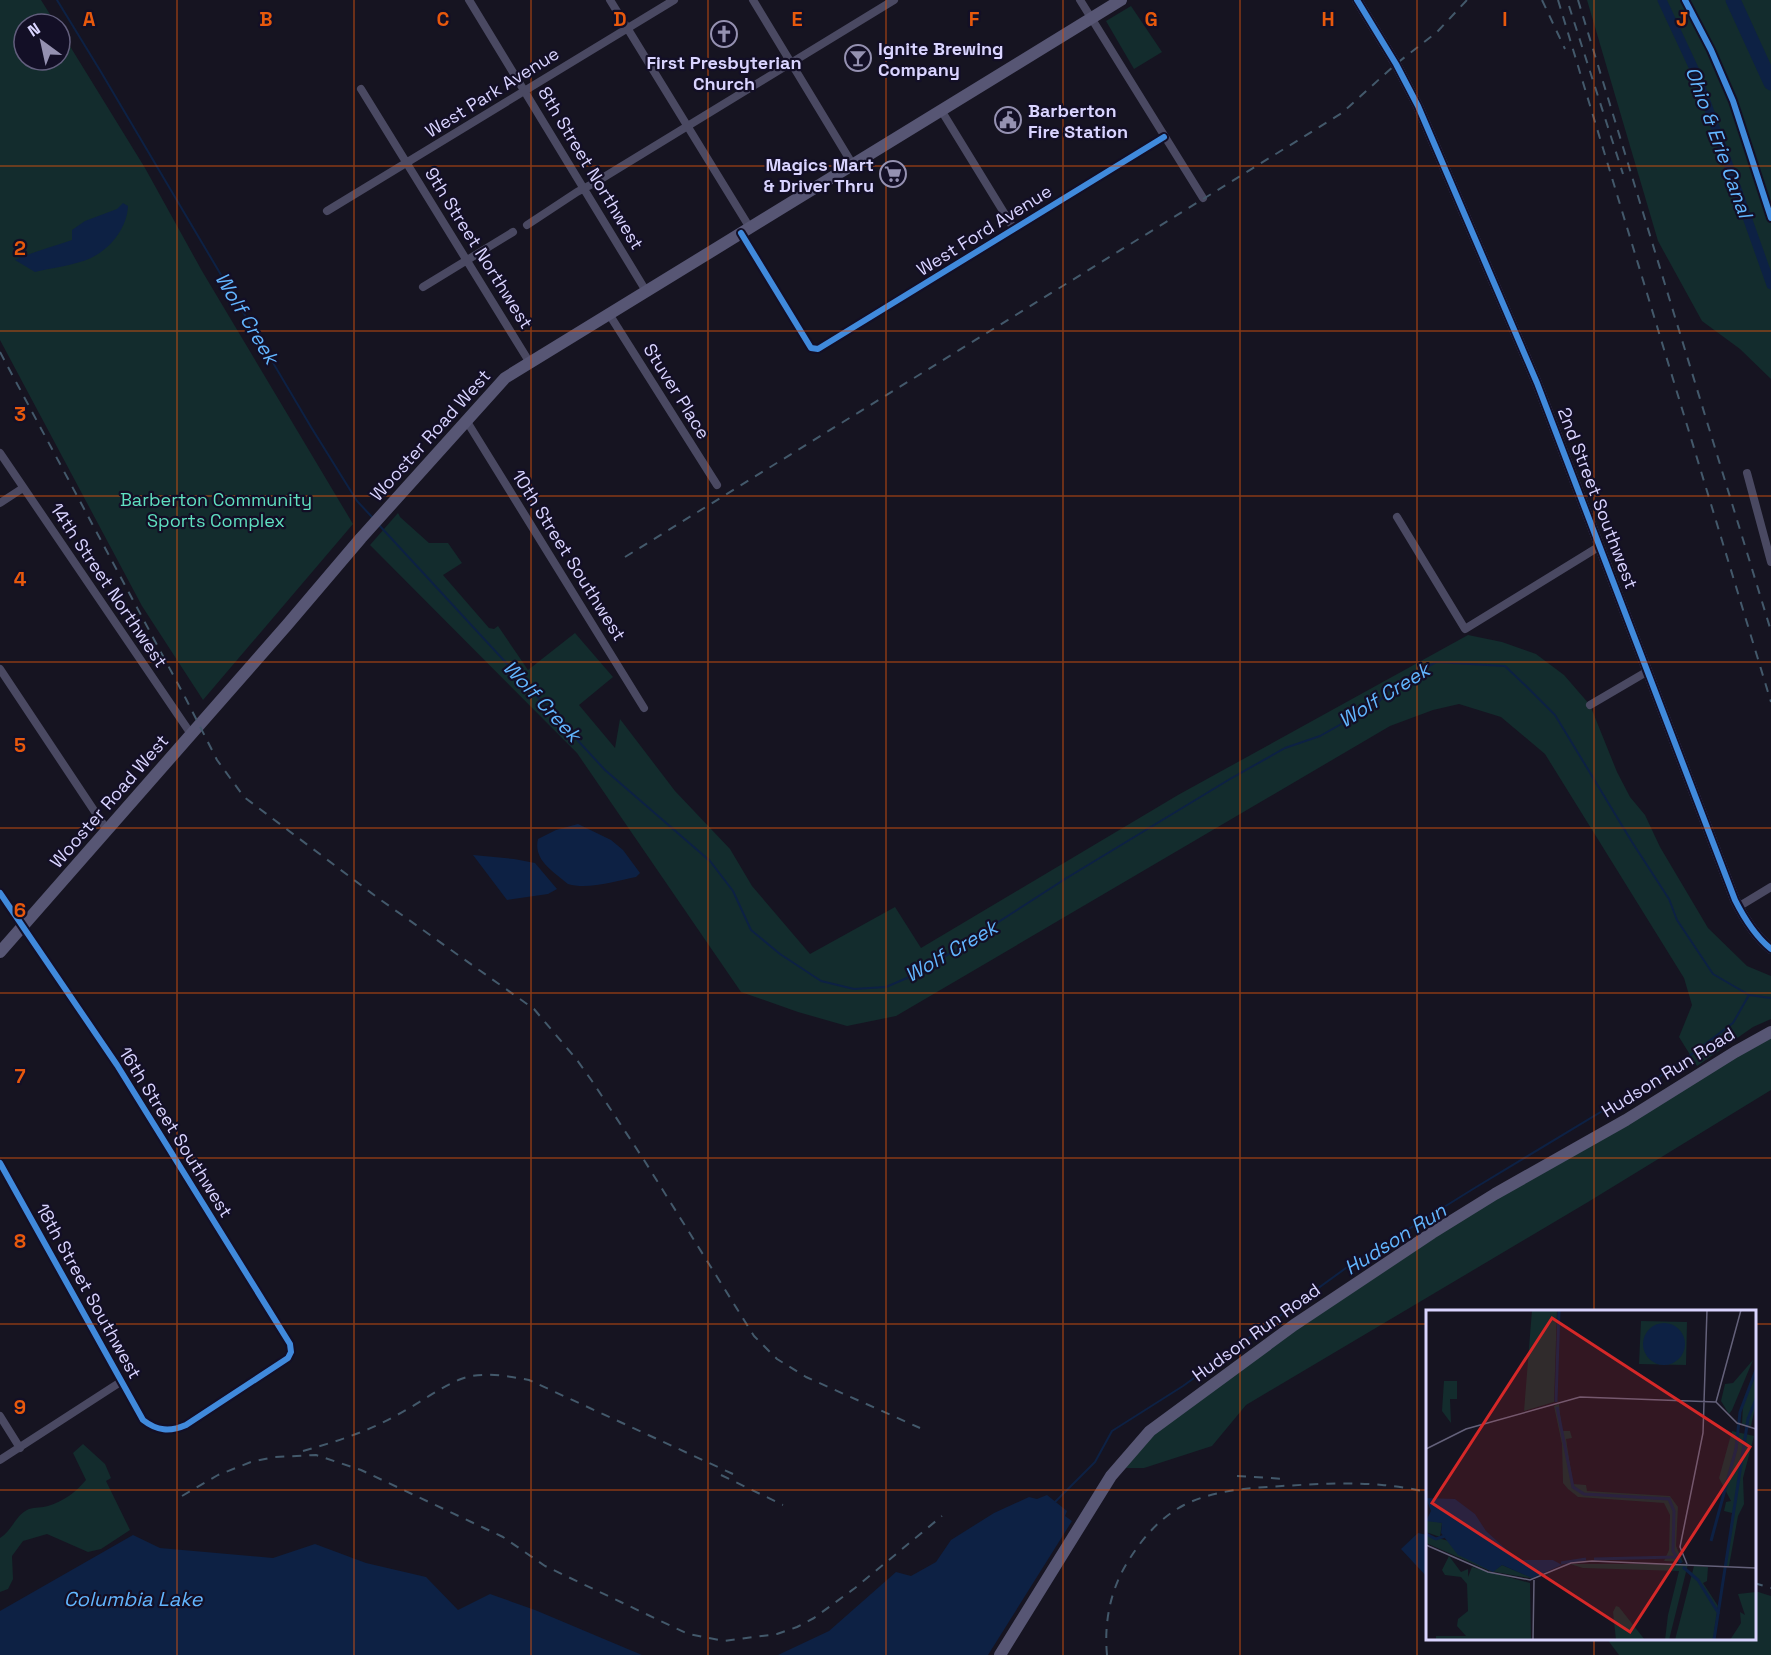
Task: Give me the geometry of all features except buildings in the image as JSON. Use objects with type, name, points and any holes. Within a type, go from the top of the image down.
[{"type":"main road","name":"Wooster Road West","points":[[0,952],[499,383],[1121,0]]},
{"type":"main road","name":"Hudson Run Road","points":[[1000,1655],[1111,1476],[1150,1431],[1314,1311],[1432,1233],[1771,1032]]},
{"type":"street","name":"8th Street Northwest","points":[[469,0],[646,291]]},
{"type":"street","points":[[610,0],[687,126],[745,231]]},
{"type":"street","name":"West Park Avenue","points":[[327,211],[674,0]]},
{"type":"street","points":[[753,0],[853,165]]},
{"type":"street","points":[[874,0],[879,9]]},
{"type":"street","points":[[527,225],[894,0]]},
{"type":"street","points":[[1080,0],[1203,198]]},
{"type":"street","name":"2nd Street Southwest","points":[[1357,0],[1418,106],[1538,383],[1738,907],[1742,916],[1763,943],[1771,949]]},
{"type":"street","name":"9th Street Northwest","points":[[361,89],[530,363]]},
{"type":"street","points":[[941,110],[1014,230]]},
{"type":"street","name":"West Ford Avenue","points":[[745,231],[811,348],[819,349],[1164,137]]},
{"type":"street","points":[[423,287],[513,232]]},
{"type":"street","name":"Stuver Place","points":[[609,314],[717,485]]},
{"type":"street","name":"10th Street Southwest","points":[[466,420],[644,708]]},
{"type":"street","name":"14th Street Northwest","points":[[0,453],[190,734]]},
{"type":"street","points":[[1747,473],[1771,562]]},
{"type":"street","points":[[0,503],[23,488]]},
{"type":"street","points":[[1397,518],[1465,629],[1600,546]]},
{"type":"street","points":[[0,669],[107,830]]},
{"type":"street","points":[[1590,705],[1648,671]]},
{"type":"street","points":[[1738,907],[1771,887]]},
{"type":"street","name":"16th Street Southwest","points":[[0,893],[117,1065],[290,1344],[291,1352],[288,1358],[186,1425],[173,1429],[156,1428]]},
{"type":"street","name":"18th Street Southwest","points":[[0,1163],[143,1420],[156,1428]]},
{"type":"street","points":[[0,1460],[122,1382]]},
{"type":"street","points":[[0,1416],[20,1448]]},
{"type":"green space","name":"Barberton Community Sports Complex","points":[[0,0],[41,0],[48,12],[12,12],[12,72],[72,72],[72,49],[145,168],[202,271],[353,524],[203,700],[142,606],[0,340]]},
{"type":"green space","points":[[1587,0],[1771,0],[1771,379],[1740,349],[1702,321],[1658,241]]},
{"type":"green space","points":[[1131,6],[1162,52],[1134,69],[1106,21]]},
{"type":"green space","points":[[398,513],[429,543],[448,543],[462,563],[443,575],[489,628],[494,629],[498,626],[528,670],[575,633],[613,677],[579,705],[615,748],[620,719],[675,791],[730,849],[752,886],[810,954],[895,907],[921,948],[1178,795],[1468,635],[1502,642],[1536,654],[1564,675],[1590,705],[1617,772],[1630,797],[1645,815],[1660,847],[1708,928],[1747,966],[1771,976],[1771,1019],[1753,1027],[1697,1066],[1679,1037],[1692,1005],[1684,978],[1545,754],[1501,717],[1459,704],[1433,710],[1390,726],[896,1016],[847,1026],[741,992],[577,753],[370,545]]},
{"type":"green space","points":[[1771,1032],[1771,1090],[1588,1202],[1246,1405],[1212,1446],[1144,1468],[1118,1468],[1135,1447],[1324,1304]]},
{"type":"green space","points":[[83,1444],[105,1464],[111,1478],[106,1481],[130,1530],[101,1549],[88,1552],[47,1534],[23,1541],[12,1556],[13,1579],[8,1589],[0,1592],[0,1538],[24,1512],[59,1502],[86,1480],[73,1453]]},
{"type":"green space","points":[[1756,1591],[1771,1596],[1771,1655],[1619,1655],[1608,1640],[1756,1640]]},
{"type":"water","points":[[123,203],[128,206],[127,214],[117,237],[91,258],[35,272],[15,260],[72,240],[72,230],[85,221],[117,209]]},
{"type":"water","points":[[578,824],[611,840],[623,850],[640,873],[636,877],[602,884],[576,886],[568,884],[541,859],[538,853],[538,839],[556,830]]},
{"type":"water","points":[[473,855],[535,863],[557,889],[548,894],[507,900]]},
{"type":"water","points":[[1047,1495],[1067,1511],[1065,1516],[1072,1521],[988,1655],[778,1655],[829,1631],[896,1572],[911,1576],[936,1562],[951,1540],[994,1513],[1029,1497],[1037,1499]]},
{"type":"water","points":[[1418,1533],[1426,1535],[1426,1576],[1401,1549]]},
{"type":"water","name":"Columbia Lake","points":[[133,1535],[160,1548],[273,1558],[315,1544],[366,1563],[426,1577],[458,1610],[490,1594],[535,1610],[642,1655],[0,1655],[0,1611]]},
{"type":"waterway","name":"Wolf Creek","points":[[57,0],[311,427],[357,501],[372,517]]},
{"type":"waterway","name":"Ohio & Erie Canal","points":[[1662,0],[1696,73],[1771,285]]},
{"type":"waterway","points":[[1733,0],[1771,83]]},
{"type":"waterway","name":"Wolf Creek","points":[[378,524],[605,770],[710,861],[733,891],[751,930],[780,954],[821,981],[854,989],[886,987],[921,972],[1065,879],[1230,779],[1285,748],[1320,736],[1377,704],[1392,686],[1436,662],[1505,666],[1555,715],[1669,899],[1677,920],[1713,974],[1749,995],[1771,998]]},
{"type":"waterway","name":"Hudson Run","points":[[1055,1502],[1095,1462],[1112,1431],[1183,1386],[1346,1268],[1672,1069],[1733,1023],[1749,995]]},
{"type":"railway","points":[[625,557],[1342,113],[1396,64],[1437,32],[1467,0]]},
{"type":"railway","points":[[1542,0],[1565,49]]},
{"type":"railway","points":[[1558,0],[1771,702]]},
{"type":"railway","points":[[1578,0],[1771,631]]},
{"type":"railway","points":[[1569,6],[1623,174]]},
{"type":"railway","points":[[0,352],[217,760],[244,797],[378,898],[534,1009],[592,1081],[754,1336],[777,1359],[806,1377],[920,1428]]},
{"type":"railway","points":[[303,1451],[374,1427],[461,1379],[478,1375],[495,1375],[529,1380],[733,1474]]},
{"type":"railway","points":[[182,1496],[218,1475],[251,1462],[274,1457],[316,1455],[361,1470],[503,1537],[545,1566],[688,1634],[724,1641],[777,1634],[814,1618],[855,1588],[942,1516]]},
{"type":"railway","points":[[721,1475],[783,1505]]},
{"type":"railway","points":[[1237,1476],[1286,1479]]},
{"type":"railway","points":[[1107,1655],[1106,1631],[1110,1607],[1121,1574],[1132,1554],[1151,1530],[1184,1505],[1207,1496],[1232,1491],[1307,1485],[1370,1484],[1426,1492]]},
{"type":"railway","points":[[1756,1584],[1771,1588]]},
{"type":"cycle path","points":[[1357,0],[1396,64],[1418,106],[1537,383],[1735,900],[1750,926],[1771,949]]},
{"type":"cycle path","points":[[1685,0],[1711,50],[1733,101],[1771,218]]},
{"type":"cycle path","points":[[741,233],[811,348],[818,349],[1164,137]]},
{"type":"cycle path","points":[[0,893],[117,1065],[290,1344],[291,1352],[288,1358],[186,1425],[164,1429],[148,1424],[143,1420],[0,1163]]},
{"type":"place","name":"First Presbyterian Church","points":[[724,34]]},
{"type":"place","name":"Ignite Brewing Company","points":[[858,58]]},
{"type":"place","name":"Barberton Fire Station","points":[[1008,120]]},
{"type":"place","name":"Magics Mart & Driver Thru","points":[[893,174]]}]
